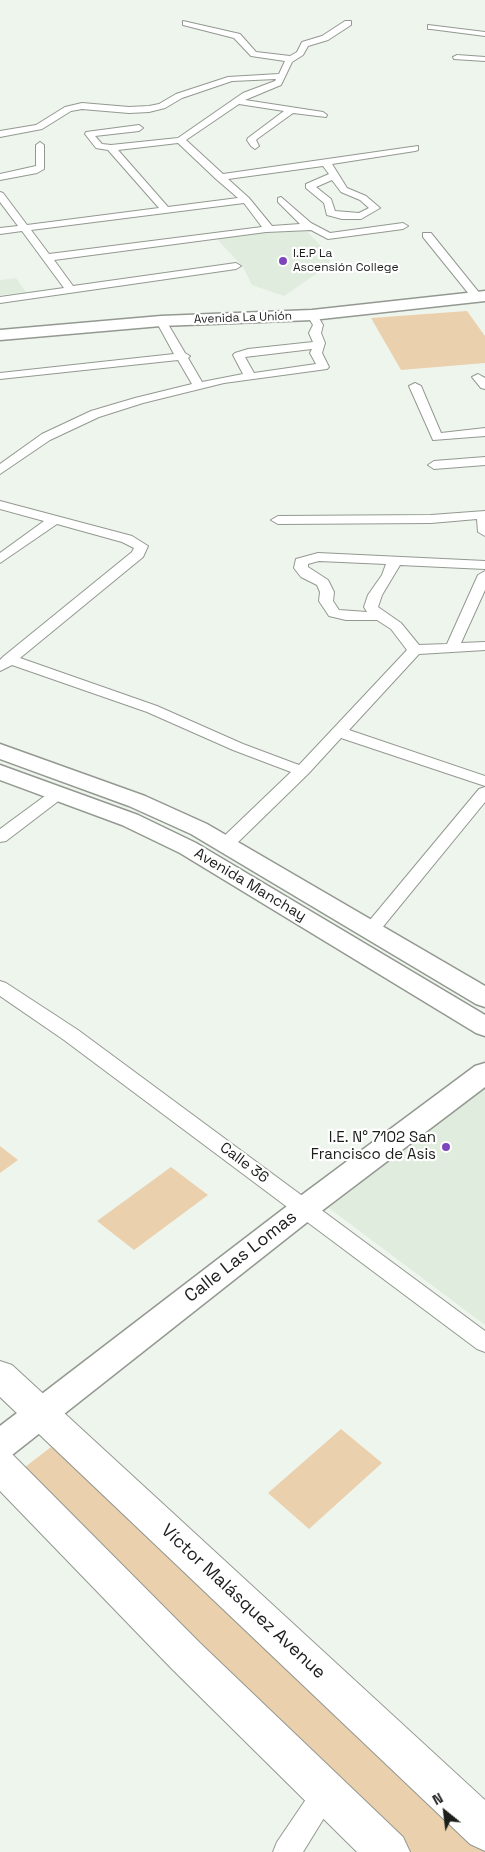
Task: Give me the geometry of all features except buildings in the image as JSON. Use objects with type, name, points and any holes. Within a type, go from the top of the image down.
[{"type":"main road","name":"Víctor Malásquez Avenue","points":[[0,1375],[485,1829]]},
{"type":"main road","points":[[0,1466],[159,1629],[388,1852]]},
{"type":"street","points":[[186,23],[238,36],[254,54],[291,59]]},
{"type":"street","points":[[139,128],[88,134],[98,146],[111,148],[180,140],[246,95],[272,87],[278,83],[291,59],[300,53],[305,44],[325,38],[348,23]]},
{"type":"street","points":[[431,27],[485,34]]},
{"type":"street","points":[[457,57],[483,56]]},
{"type":"street","points":[[0,134],[39,127],[68,110],[82,106],[129,110],[149,108],[162,106],[179,96],[212,88],[238,78],[281,76]]},
{"type":"street","points":[[237,101],[323,115]]},
{"type":"street","points":[[255,146],[251,140],[254,137],[292,109]]},
{"type":"street","points":[[89,117],[111,131]]},
{"type":"street","points":[[180,140],[246,200],[268,227],[266,229]]},
{"type":"street","points":[[0,177],[37,170],[41,167],[40,145]]},
{"type":"street","points":[[111,148],[166,210]]},
{"type":"street","points":[[219,176],[326,163],[415,148]]},
{"type":"street","points":[[326,163],[334,174],[344,190],[363,198],[375,208],[361,216],[342,216],[330,213],[328,201],[309,186],[332,178],[334,174]]},
{"type":"street","points":[[0,195],[45,258],[70,289]]},
{"type":"street","points":[[0,231],[246,200]]},
{"type":"street","points":[[281,200],[309,227]]},
{"type":"street","points":[[45,258],[266,229],[316,227],[328,236],[403,226]]},
{"type":"street","points":[[427,235],[481,296]]},
{"type":"street","points":[[0,300],[236,266]]},
{"type":"street","name":"Avenida La Unión","points":[[0,335],[161,320],[312,315],[481,296]]},
{"type":"street","points":[[0,470],[46,437],[95,414],[139,400],[199,386],[250,376],[323,367],[316,353],[318,345],[315,333],[318,326],[312,315]]},
{"type":"street","points":[[161,320],[184,356],[199,386]]},
{"type":"street","points":[[250,376],[239,356],[248,352],[318,345]]},
{"type":"street","points":[[0,376],[184,356]]},
{"type":"street","points":[[415,386],[436,437],[485,432]]},
{"type":"street","points":[[434,465],[485,461]]},
{"type":"street","points":[[0,505],[127,539],[141,546],[141,551],[5,663]]},
{"type":"street","points":[[278,520],[431,519],[484,515],[485,532]]},
{"type":"street","points":[[0,559],[54,520]]},
{"type":"street","points":[[380,616],[346,616],[334,613],[326,601],[327,592],[323,583],[306,574],[301,568],[301,562],[318,556],[485,565]]},
{"type":"street","points":[[396,560],[389,575],[375,595],[371,607],[374,612],[396,626],[415,650]]},
{"type":"street","points":[[452,648],[485,575]]},
{"type":"street","points":[[226,844],[302,771],[415,650],[485,646]]},
{"type":"street","points":[[5,663],[152,709],[238,747],[302,771]]},
{"type":"street","points":[[339,732],[485,781]]},
{"type":"street","name":"Avenida Manchay","points":[[0,751],[159,810],[226,844],[371,930],[483,1015]]},
{"type":"street","name":"Avenida Manchay","points":[[0,772],[138,824],[188,848],[483,1015]]},
{"type":"street","points":[[371,930],[485,792]]},
{"type":"street","points":[[0,836],[59,793]]},
{"type":"street","name":"Calle 36","points":[[0,987],[64,1030],[485,1344]]},
{"type":"street","name":"Calle Las Lomas","points":[[0,1445],[305,1208],[485,1073]]},
{"type":"street","points":[[287,1852],[327,1792]]},
{"type":"shaded area","name":"I.E.P La Ascensión College","points":[[302,226],[330,256],[329,265],[284,296],[252,285],[243,267],[216,238]]},
{"type":"shaded area","points":[[16,278],[26,292],[0,295],[0,280]]},
{"type":"shaded area","points":[[467,311],[485,336],[485,363],[401,370],[371,318]]},
{"type":"shaded area","name":"I.E. N° 7102 San Francisco de Asis","points":[[485,1086],[485,1325],[329,1208]]},
{"type":"shaded area","points":[[0,1146],[18,1160],[0,1173]]},
{"type":"shaded area","points":[[171,1167],[208,1195],[134,1250],[97,1221]]},
{"type":"shaded area","points":[[341,1429],[382,1463],[309,1529],[268,1493]]},
{"type":"shaded area","points":[[55,1444],[485,1852],[409,1852],[247,1696],[25,1467]]},
{"type":"place","name":"I.E.P La Ascensión College","points":[[283,261]]},
{"type":"place","name":"I.E. N° 7102 San Francisco de Asis","points":[[446,1147]]}]
